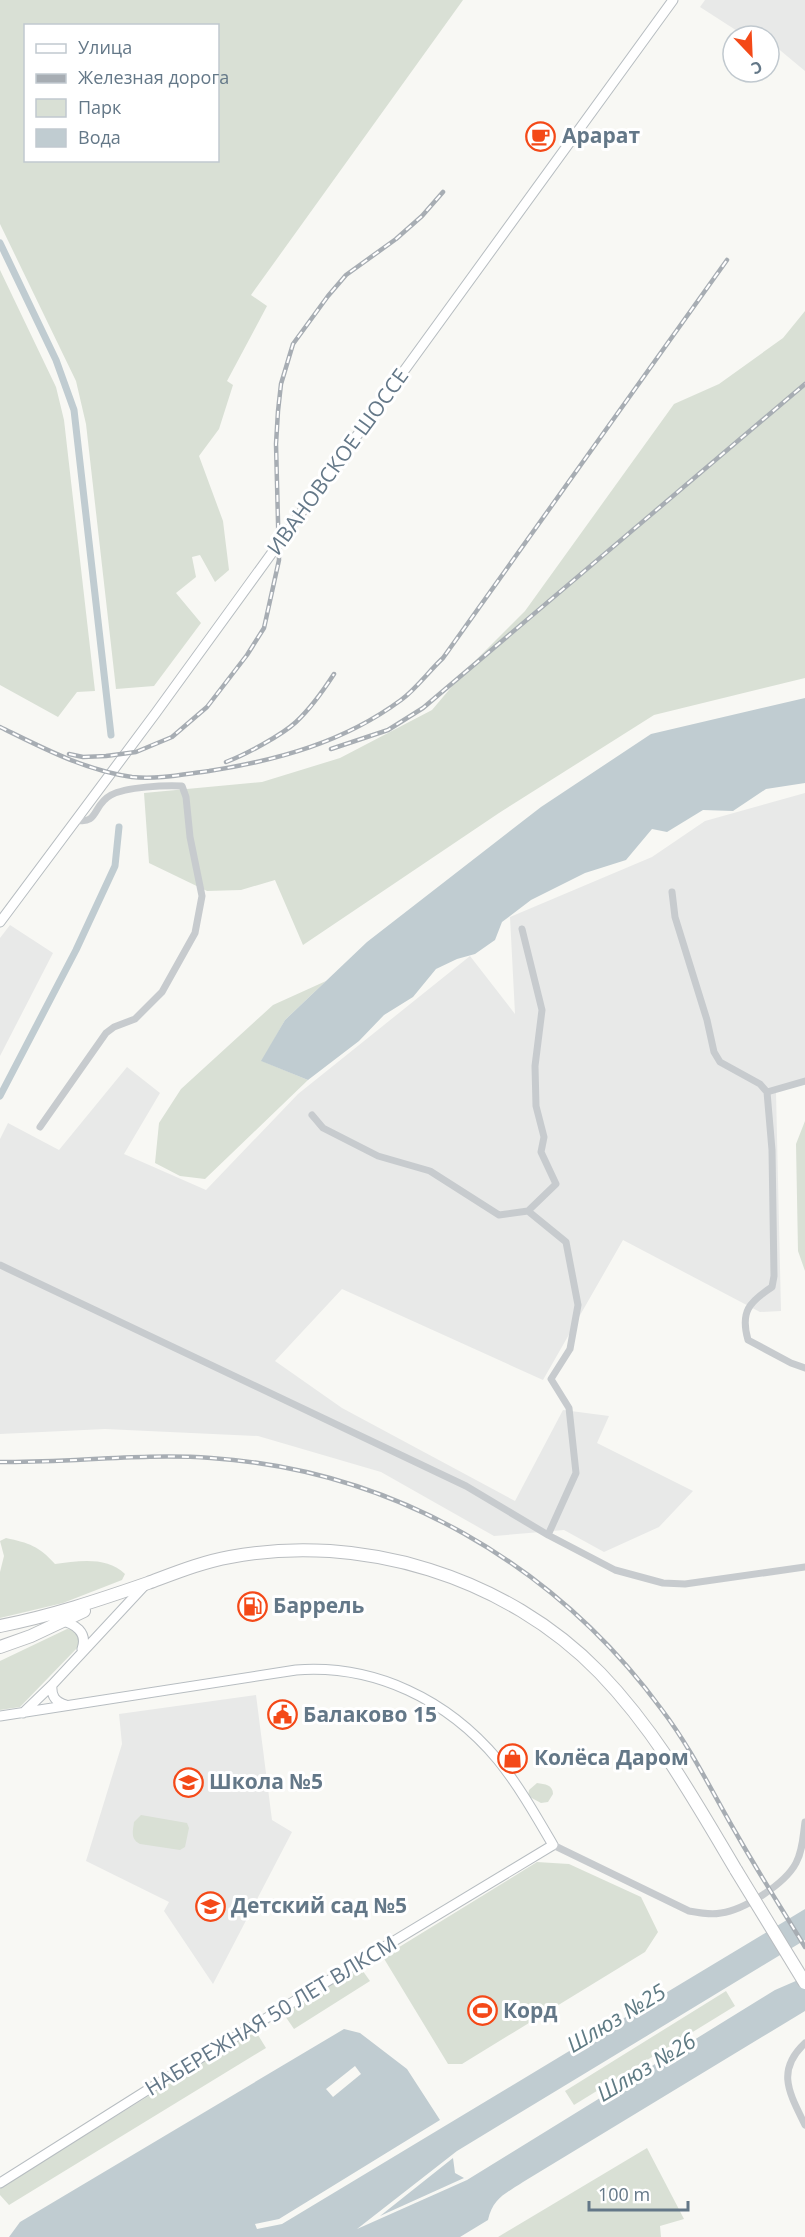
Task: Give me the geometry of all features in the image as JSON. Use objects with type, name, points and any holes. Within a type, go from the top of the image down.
[{"type":"highway","points":[[0,1626],[56,1616],[190,1567],[228,1557],[270,1551],[319,1550],[372,1555],[428,1570],[495,1597],[526,1612],[550,1628],[574,1648],[621,1696],[651,1734],[681,1779],[805,1983]]},
{"type":"highway","points":[[0,1647],[31,1636],[56,1616]]},
{"type":"street","name":"ИВАНОВСКОЕ ШОССЕ","points":[[0,922],[162,705],[673,0]]},
{"type":"street","points":[[40,1127],[106,1033],[114,1027],[135,1019],[162,992],[195,933],[202,896],[190,837],[186,797],[182,786],[160,784],[115,793],[101,802],[90,820],[85,822],[76,820]]},
{"type":"street","points":[[672,892],[675,917],[707,1020],[714,1052],[720,1062],[760,1084],[767,1092],[772,1150],[774,1276],[772,1287],[753,1300],[743,1324],[748,1340],[805,1368]]},
{"type":"street","points":[[312,1115],[324,1128],[378,1156],[430,1171],[499,1215],[528,1212],[556,1184],[540,1152],[544,1137],[536,1106],[535,1066],[542,1010],[522,929]]},
{"type":"street","points":[[767,1092],[805,1081]]},
{"type":"street","points":[[528,1212],[566,1242],[578,1305],[570,1348],[551,1379],[569,1408],[576,1473],[548,1535]]},
{"type":"street","points":[[0,1265],[466,1486],[548,1535],[615,1570],[663,1584],[685,1584],[805,1567]]},
{"type":"street","points":[[22,1713],[52,1685],[146,1583]]},
{"type":"street","points":[[56,1616],[72,1624],[83,1634],[81,1652]]},
{"type":"street","points":[[0,1652],[31,1636]]},
{"type":"street","points":[[0,1716],[296,1671],[334,1670],[374,1677],[422,1697],[466,1726],[499,1762],[553,1845],[689,1911],[708,1914],[722,1913],[749,1903],[786,1876],[796,1863],[802,1845],[805,1822]]},
{"type":"street","points":[[52,1685],[51,1691],[55,1700],[66,1705]]},
{"type":"street","name":"НАБЕРЕЖНАЯ 50 ЛЕТ ВЛКСМ","points":[[0,2183],[140,2095],[553,1845]]},
{"type":"street","points":[[805,2043],[788,2065],[787,2075],[789,2093],[805,2125]]},
{"type":"shaded area","points":[[705,0],[805,0],[805,71],[781,51],[781,24],[726,24],[700,7]]},
{"type":"shaded area","points":[[805,793],[805,1084],[776,1092],[781,1311],[760,1312],[623,1240],[543,1380],[342,1289],[275,1361],[342,1408],[515,1501],[563,1410],[609,1416],[597,1443],[693,1491],[659,1527],[604,1552],[564,1530],[494,1536],[381,1472],[258,1436],[105,1429],[0,1434],[0,1139],[8,1123],[59,1150],[127,1067],[160,1093],[124,1154],[206,1190],[298,1094],[470,956],[515,1014],[510,917],[652,857],[705,821]]},
{"type":"shaded area","points":[[10,925],[53,953],[0,1056],[0,938]]},
{"type":"shaded area","name":"Школа №5","points":[[256,1695],[272,1820],[292,1832],[213,1984],[164,1911],[169,1902],[86,1861],[122,1744],[119,1714]]},
{"type":"green space","points":[[0,0],[463,0],[251,295],[267,306],[227,381],[233,385],[219,429],[199,456],[223,521],[229,570],[215,582],[200,555],[192,557],[196,577],[176,593],[201,623],[154,686],[116,689],[86,424],[76,381],[0,224]]},
{"type":"green space","points":[[0,270],[56,387],[64,420],[95,691],[77,692],[58,717],[0,685]]},
{"type":"green space","points":[[805,311],[805,678],[654,715],[499,813],[303,945],[275,880],[241,890],[207,891],[149,863],[144,793],[262,782],[340,758],[432,710],[465,671],[525,611],[674,404],[719,384],[783,338]]},
{"type":"green space","points":[[326,981],[285,1020],[262,1061],[308,1080],[205,1179],[180,1176],[155,1163],[159,1123],[181,1089],[273,1005]]},
{"type":"green space","points":[[805,1121],[805,1271],[798,1251],[796,1144]]},
{"type":"green space","points":[[6,1538],[33,1546],[55,1564],[101,1562],[118,1568],[125,1574],[122,1580],[63,1603],[0,1618],[0,1572],[4,1556],[0,1541]]},
{"type":"green space","points":[[67,1629],[75,1630],[79,1638],[78,1647],[20,1707],[0,1710],[0,1661]]},
{"type":"green space","points":[[537,1783],[552,1789],[553,1794],[548,1802],[541,1803],[528,1796],[529,1790]]},
{"type":"green space","points":[[141,1815],[187,1823],[189,1828],[185,1847],[180,1850],[137,1842],[133,1834],[134,1822]]},
{"type":"green space","name":"Корд","points":[[537,1862],[569,1864],[641,1897],[658,1932],[645,1952],[462,2064],[448,2064],[383,1957]]},
{"type":"green space","points":[[360,1967],[370,1981],[294,2029],[283,2013]]},
{"type":"green space","points":[[726,1991],[735,2006],[574,2105],[565,2091]]},
{"type":"green space","points":[[255,2030],[266,2048],[9,2205],[0,2195],[0,2188]]},
{"type":"green space","points":[[647,2148],[684,2219],[660,2226],[661,2237],[498,2237]]},
{"type":"water","points":[[805,698],[805,783],[766,789],[733,811],[703,810],[667,832],[652,829],[626,860],[585,873],[531,900],[502,922],[495,940],[475,954],[436,969],[413,997],[384,1015],[359,1041],[308,1080],[261,1061],[285,1020],[367,942],[541,807],[651,734]]},
{"type":"water","points":[[805,1909],[805,1940],[457,2151],[357,2229],[467,2180],[775,1990],[805,1977],[805,2011],[511,2190],[493,2206],[488,2220],[460,2237],[9,2237],[20,2222],[344,2029],[360,2033],[407,2069],[440,2120],[279,2219],[255,2224],[257,2229],[282,2224]]},
{"type":"water","points":[[453,2158],[455,2173],[464,2178],[380,2216]]},
{"type":"pier","points":[[355,2066],[361,2074],[333,2097],[326,2089]]},
{"type":"waterway","points":[[0,243],[56,360],[74,410],[111,735]]},
{"type":"waterway","points":[[0,1096],[76,950],[115,866],[119,827]]},
{"type":"railway","points":[[69,754],[83,757],[136,752],[172,737],[207,707],[247,655],[264,628],[279,560],[276,444],[278,411],[281,384],[293,344],[346,275],[396,239],[422,216],[443,192]]},
{"type":"railway","points":[[0,727],[80,764],[114,774],[151,778],[235,767],[285,755],[334,738],[379,715],[407,696],[443,658],[727,260]]},
{"type":"railway","points":[[331,749],[388,730],[423,708],[805,384]]},
{"type":"railway","points":[[226,762],[243,755],[290,727],[312,705],[334,674]]},
{"type":"railway","points":[[0,1462],[184,1457],[278,1466],[343,1482],[405,1505],[464,1534],[520,1569],[572,1611],[619,1658],[662,1710],[701,1770],[805,1947]]},
{"type":"place","name":"Арарат","points":[[541,136]]},
{"type":"place","name":"Баррель","points":[[252,1606]]},
{"type":"place","name":"Балаково 15","points":[[282,1715]]},
{"type":"place","name":"Колёса Даром","points":[[513,1758]]},
{"type":"place","name":"Школа №5","points":[[188,1782]]},
{"type":"place","name":"Детский сад №5","points":[[210,1906]]},
{"type":"place","name":"Корд","points":[[482,2011]]},
{"type":"water label","name":"Шлюз №25","points":[[616,2018]]},
{"type":"water label","name":"Шлюз №26","points":[[646,2067]]}]
